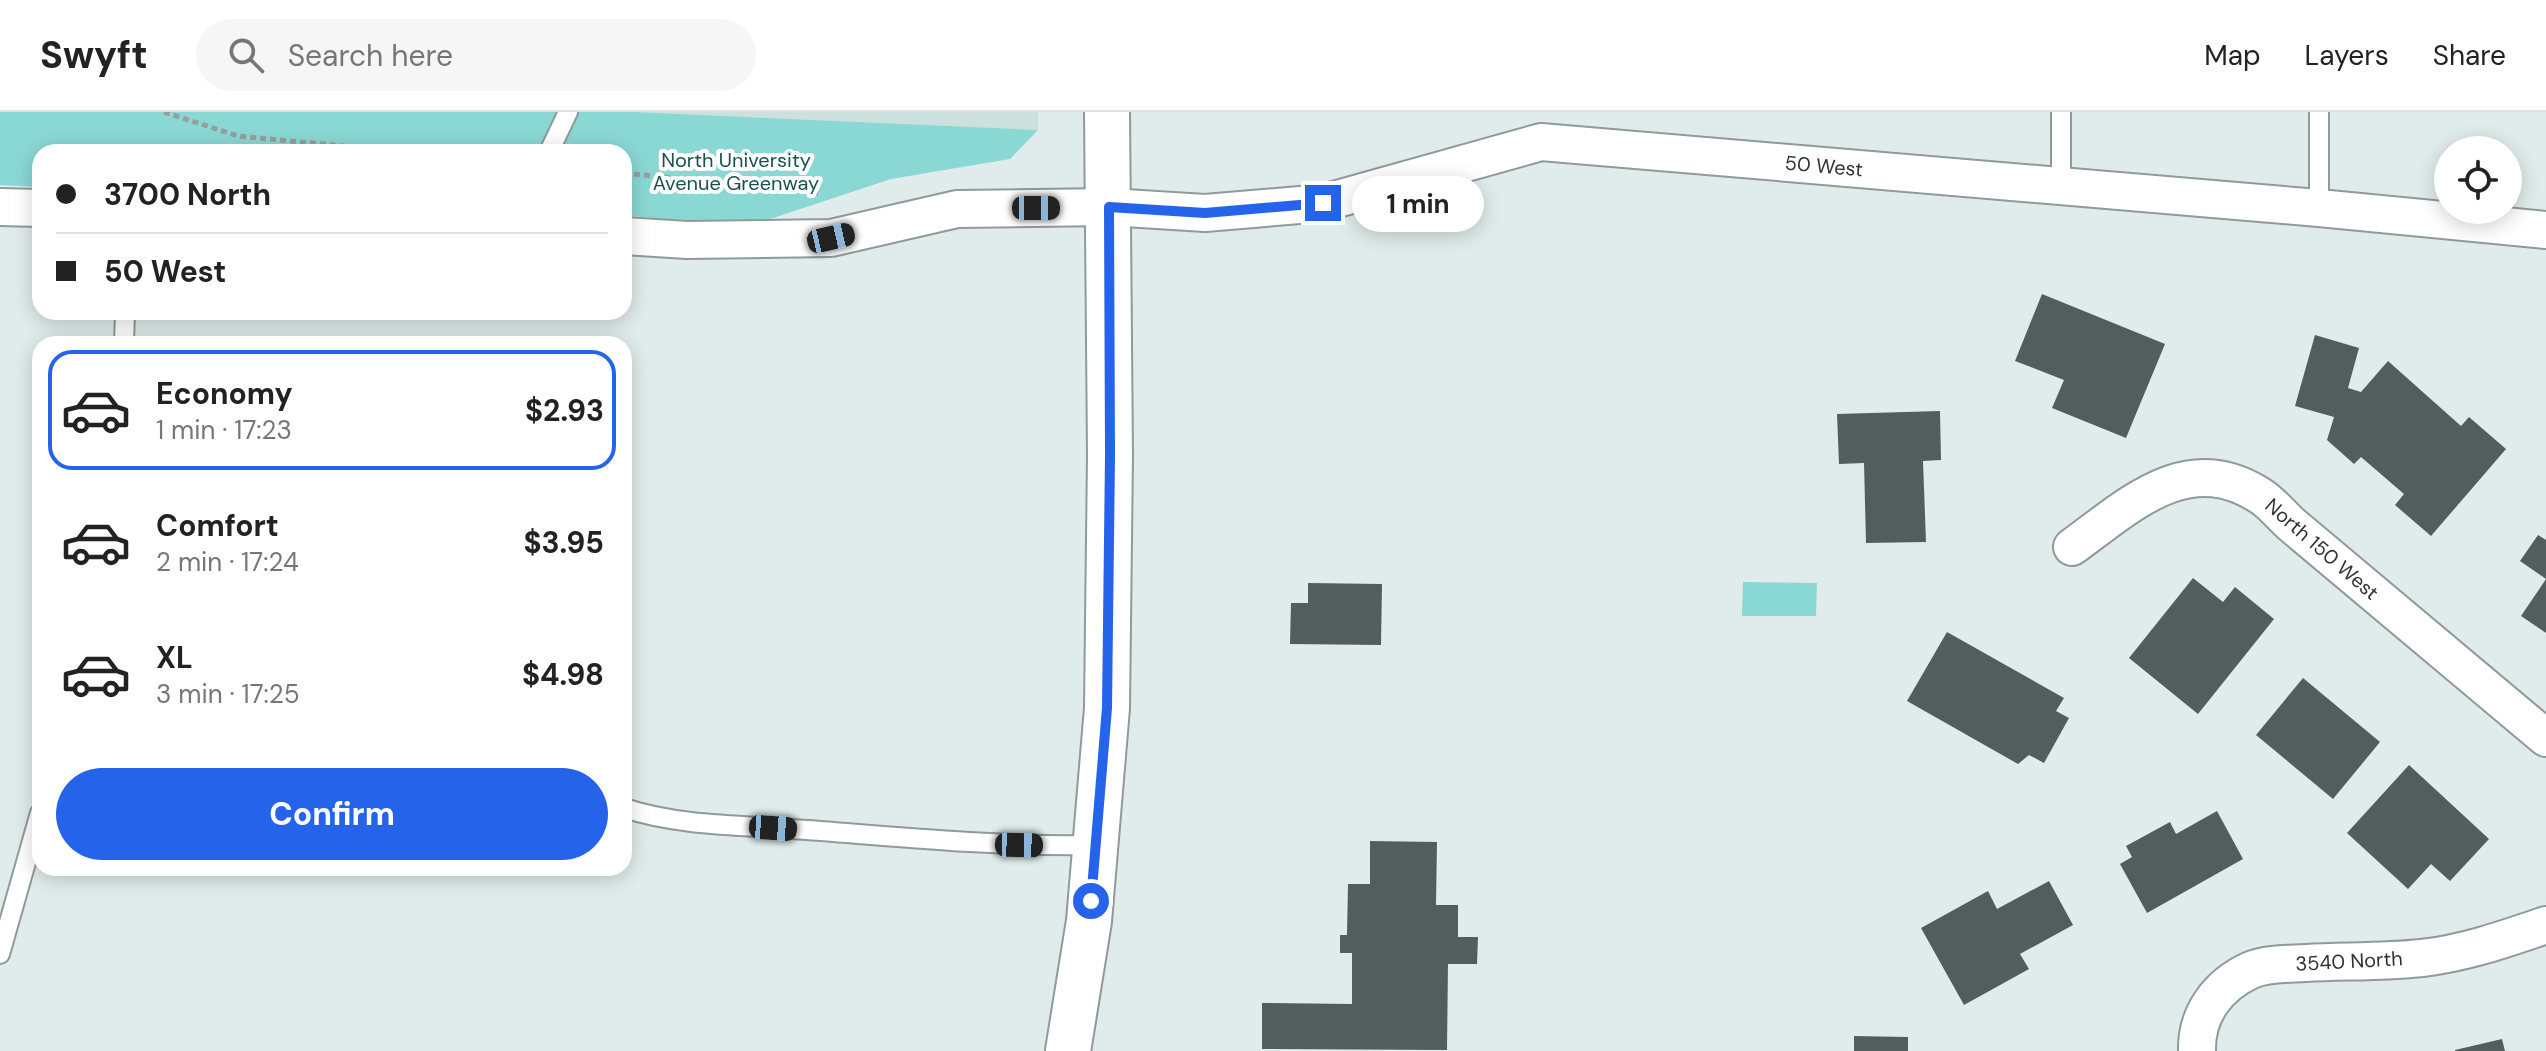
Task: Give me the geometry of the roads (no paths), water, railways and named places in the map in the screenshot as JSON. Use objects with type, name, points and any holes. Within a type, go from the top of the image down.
[{"type":"main road","points":[[1068,1051],[1089,921],[1107,708],[1110,455],[1107,112]]},
{"type":"street","name":"50 West","points":[[632,237],[687,240],[831,238],[957,209],[1109,207],[1205,213],[1323,203],[1541,142],[2546,230]]},
{"type":"street","points":[[0,207],[32,208]]},
{"type":"street","name":"North 150 West","points":[[2072,547],[2145,493],[2171,482],[2204,477],[2229,481],[2260,495],[2546,738]]},
{"type":"street","name":"3540 North","points":[[2197,1051],[2197,1038],[2204,1014],[2212,1000],[2223,987],[2253,969],[2277,964],[2422,958],[2481,947],[2546,925]]},
{"type":"lane","points":[[553,144],[568,112]]},
{"type":"lane","points":[[2061,112],[2061,186]]},
{"type":"lane","points":[[2319,112],[2319,208]]},
{"type":"lane","points":[[632,810],[675,820],[717,824],[970,843],[1095,845]]},
{"type":"lane","points":[[0,954],[32,841]]},
{"type":"park label","name":"North University Avenue Greenway","points":[[736,172]]}]
